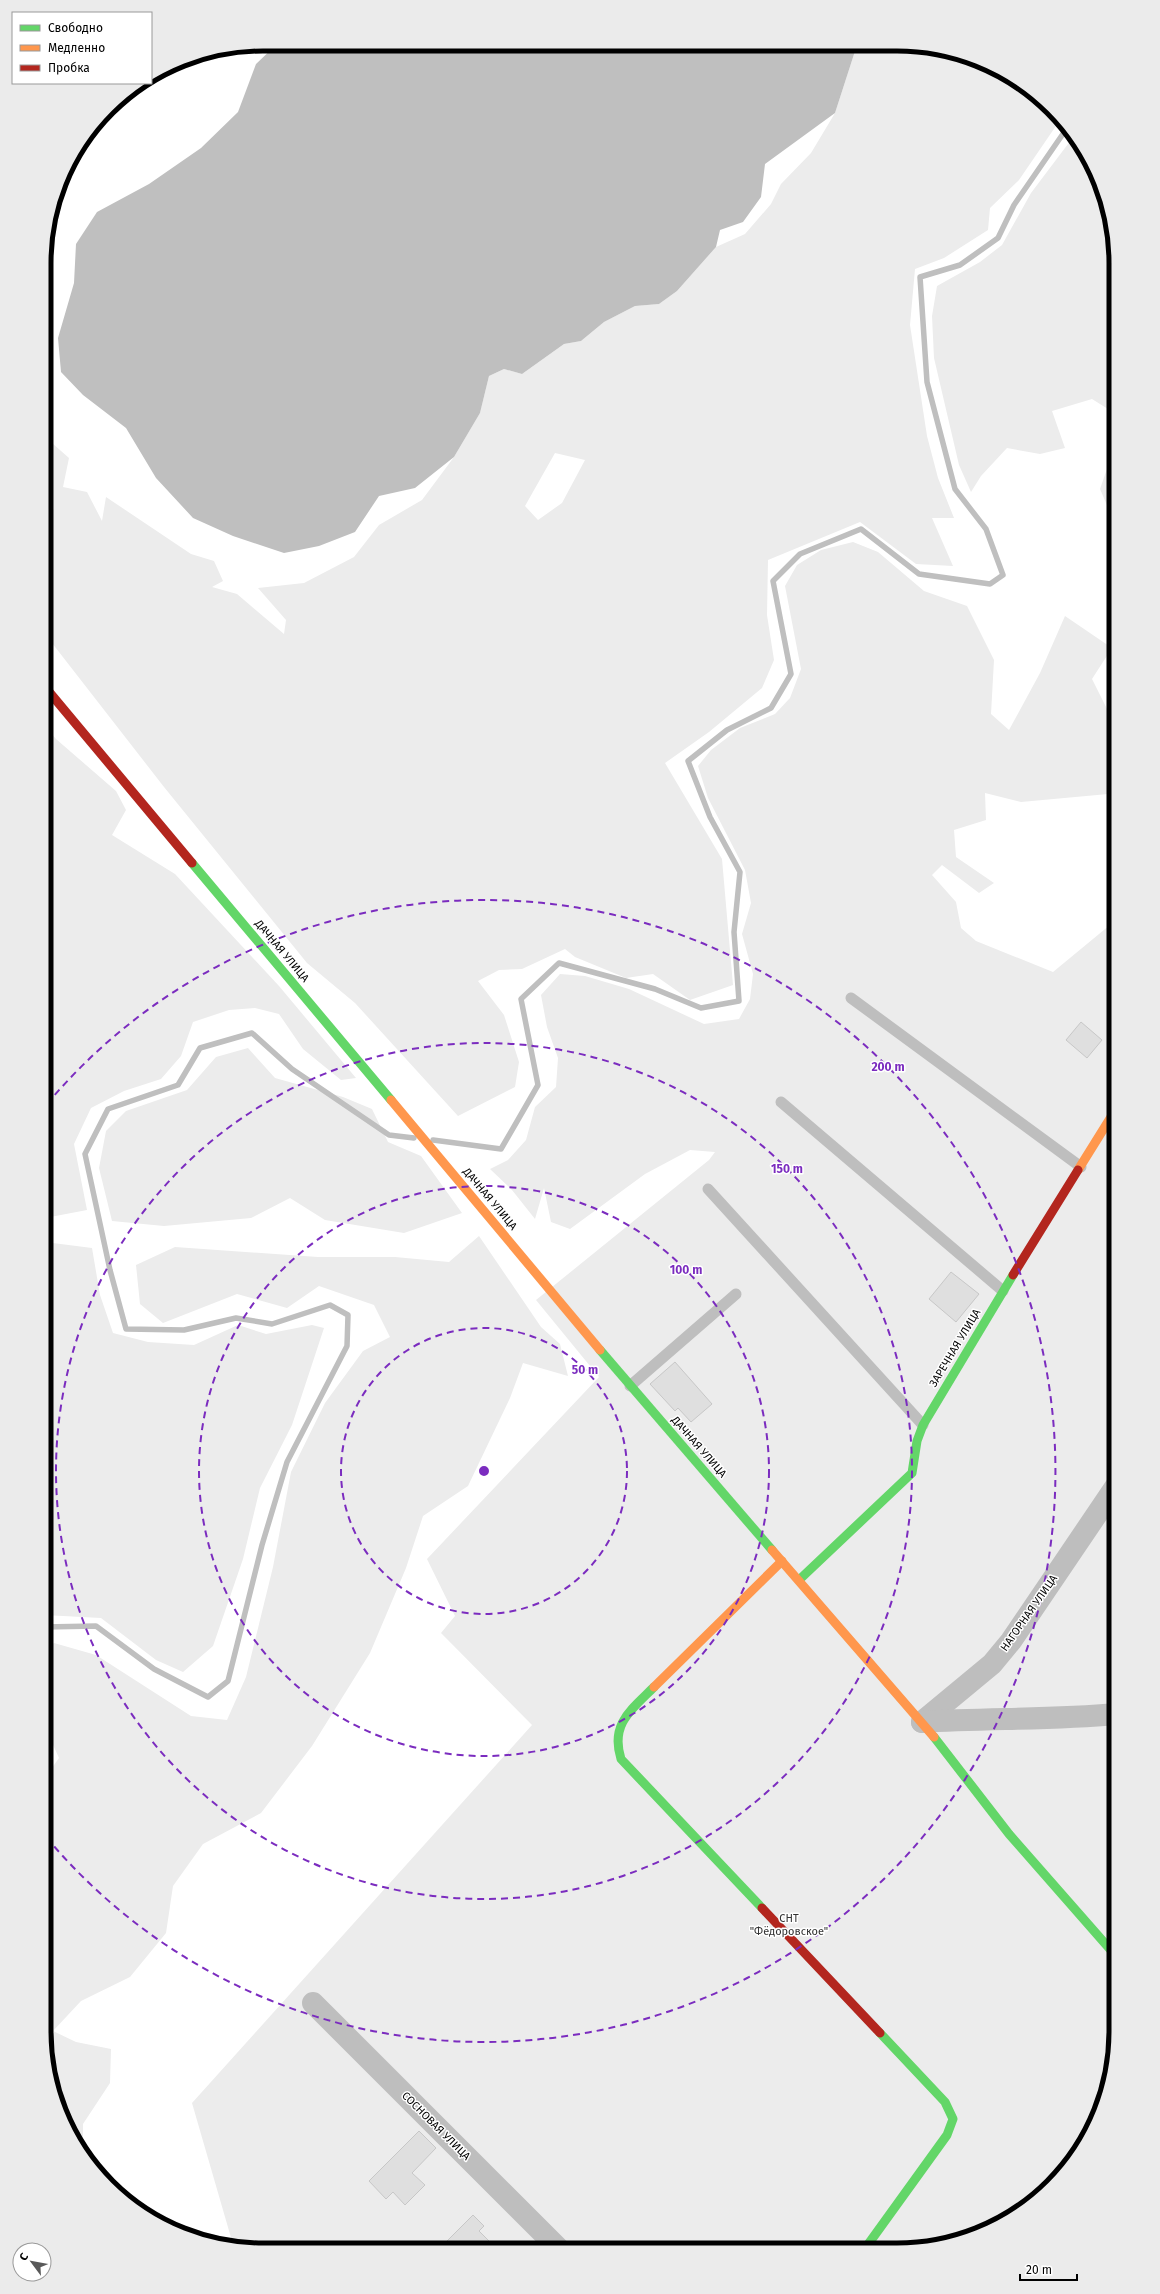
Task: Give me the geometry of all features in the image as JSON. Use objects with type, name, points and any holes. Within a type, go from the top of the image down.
[{"type":"street","name":"ДАЧНАЯ УЛИЦА","points":[[51,694],[630,1386],[922,1722],[1009,1834],[1109,1948]]},
{"type":"street","name":"ЗАРЕЧНАЯ УЛИЦА","points":[[799,1580],[912,1473],[917,1441],[923,1425],[956,1367],[1109,1121]]},
{"type":"street","name":"НАГОРНАЯ УЛИЦА","points":[[922,1722],[992,1664],[1011,1641],[1109,1496]]},
{"type":"street","points":[[782,1561],[627,1713],[617,1729],[617,1746],[621,1759],[945,2102],[952,2119],[947,2135],[869,2243]]},
{"type":"street","points":[[922,1722],[987,1718],[1082,1717],[1109,1715]]},
{"type":"street","name":"СОСНОВАЯ УЛИЦА","points":[[313,2003],[553,2243]]},
{"type":"lane","points":[[851,998],[1081,1167]]},
{"type":"lane","points":[[781,1102],[1004,1291]]},
{"type":"lane","points":[[708,1189],[923,1425]]},
{"type":"lane","points":[[630,1386],[736,1294]]},
{"type":"green space","points":[[855,51],[911,51],[939,55],[965,62],[1003,79],[1015,87],[1037,104],[1057,124],[1019,180],[990,208],[988,230],[944,258],[915,269],[910,325],[927,436],[938,478],[954,518],[932,518],[953,566],[916,564],[860,522],[768,560],[767,615],[774,660],[762,688],[709,732],[665,763],[722,859],[733,985],[690,1000],[653,974],[626,978],[575,957],[565,949],[522,969],[499,970],[478,981],[504,1015],[519,1062],[515,1087],[458,1116],[355,1003],[307,963],[164,787],[51,642],[51,444],[52,443],[69,458],[63,487],[87,492],[102,521],[106,497],[191,554],[214,561],[223,581],[212,587],[237,594],[284,634],[286,620],[258,588],[304,583],[354,557],[379,525],[422,500],[454,457],[480,413],[489,376],[504,369],[522,374],[564,344],[581,341],[604,322],[635,306],[659,304],[677,291],[716,247],[745,234],[771,204],[781,184],[811,153],[835,113]],"holes":[[[555,453],[585,460],[562,503],[538,520],[525,506]]]},
{"type":"green space","points":[[1070,141],[1081,157],[1093,182],[1105,221],[1109,249],[1109,410],[1092,399],[1052,411],[1065,448],[1040,454],[1007,448],[981,476],[971,492],[959,465],[934,358],[932,316],[937,286],[980,262],[1002,245],[1031,193]]},
{"type":"green space","points":[[1109,463],[1109,510],[1100,489]]},
{"type":"green space","name":"СНТ \"Фёдоровское\"","points":[[853,542],[878,552],[924,591],[967,606],[994,660],[991,714],[1009,730],[1040,673],[1065,616],[1109,646],[1109,653],[1092,679],[1109,713],[1109,794],[1021,802],[985,793],[986,820],[954,830],[956,857],[994,883],[979,893],[942,865],[932,875],[956,902],[961,928],[976,941],[1053,972],[1109,926],[1109,2045],[1105,2073],[1098,2099],[1081,2137],[1073,2149],[1056,2171],[1037,2190],[1015,2207],[991,2221],[965,2232],[939,2239],[911,2243],[249,2243],[232,2241],[192,2103],[532,1725],[441,1633],[455,1616],[427,1559],[599,1377],[536,1300],[709,1160],[715,1152],[690,1150],[645,1174],[570,1229],[551,1222],[544,1188],[535,1219],[512,1190],[490,1169],[508,1160],[526,1140],[535,1107],[556,1087],[558,1058],[547,1027],[541,995],[560,974],[585,976],[629,989],[704,1024],[739,1019],[750,999],[753,974],[742,934],[751,903],[745,870],[708,798],[698,766],[711,750],[740,728],[775,714],[790,698],[801,669],[785,586],[797,565],[821,550]]},
{"type":"green space","points":[[51,733],[116,791],[126,810],[112,835],[175,874],[279,986],[356,1078],[341,1080],[303,1049],[279,1014],[255,1008],[229,1010],[193,1022],[181,1056],[161,1079],[124,1091],[91,1108],[74,1144],[87,1210],[51,1217]]},
{"type":"green space","points":[[248,1048],[275,1078],[343,1097],[372,1109],[388,1142],[421,1156],[462,1213],[404,1233],[325,1220],[290,1198],[251,1218],[164,1226],[112,1221],[99,1168],[106,1131],[126,1111],[187,1090],[216,1057]]},
{"type":"green space","points":[[479,1236],[541,1327],[560,1344],[568,1376],[523,1363],[510,1398],[468,1486],[423,1516],[406,1568],[370,1653],[312,1746],[261,1813],[203,1844],[173,1886],[166,1933],[130,1977],[81,2001],[53,2031],[76,2042],[111,2049],[110,2083],[83,2124],[83,2143],[73,2125],[62,2099],[55,2073],[51,2045],[51,1769],[59,1758],[51,1740],[51,1646],[54,1643],[96,1655],[191,1716],[227,1720],[246,1677],[273,1567],[291,1472],[325,1403],[363,1351],[390,1337],[374,1305],[319,1286],[287,1308],[237,1294],[163,1323],[140,1304],[136,1265],[175,1247],[318,1257],[395,1257],[449,1262]]},
{"type":"green space","points":[[51,1243],[92,1248],[100,1295],[113,1333],[148,1342],[194,1345],[238,1325],[266,1334],[312,1325],[324,1328],[292,1425],[260,1488],[243,1559],[213,1646],[183,1672],[156,1660],[101,1618],[51,1615]]},
{"type":"shaded area","points":[[270,51],[855,51],[835,113],[765,164],[761,197],[743,222],[720,230],[716,247],[677,291],[659,304],[635,306],[604,322],[581,341],[564,344],[522,374],[504,369],[489,376],[480,413],[454,457],[415,488],[379,496],[355,532],[319,546],[284,553],[233,536],[193,518],[156,478],[126,428],[83,395],[61,372],[58,338],[74,283],[76,244],[97,212],[149,184],[201,148],[238,112],[256,64]]},
{"type":"building","points":[[1081,1022],[1102,1040],[1087,1058],[1066,1040]]},
{"type":"building","points":[[951,1272],[979,1294],[956,1322],[929,1299]]},
{"type":"building","points":[[675,1362],[712,1404],[691,1422],[678,1408],[675,1411],[650,1384]]},
{"type":"building","points":[[419,2131],[436,2148],[412,2173],[425,2185],[405,2205],[393,2192],[386,2199],[369,2181]]},
{"type":"building","points":[[473,2215],[484,2226],[479,2231],[491,2243],[445,2243]]},
{"type":"waterway","points":[[433,1140],[501,1149],[538,1085],[521,999],[559,963],[655,989],[701,1008],[739,1001],[734,932],[740,872],[710,817],[688,761],[727,730],[771,708],[791,674],[773,581],[800,554],[861,529],[919,574],[990,584],[1003,575],[986,529],[955,489],[927,382],[920,277],[960,265],[998,238],[1014,205],[1064,133]]},
{"type":"waterway","points":[[51,1627],[96,1626],[154,1669],[208,1697],[228,1681],[262,1545],[287,1462],[347,1346],[348,1315],[330,1305],[272,1324],[236,1318],[184,1330],[126,1329],[110,1270],[85,1154],[108,1109],[178,1085],[200,1048],[252,1033],[292,1069],[389,1135],[414,1138]]},
{"type":"traffic: fast","points":[[192,863],[391,1100]]},
{"type":"traffic: fast","points":[[799,1580],[912,1473],[917,1441],[923,1425],[1013,1275]]},
{"type":"traffic: fast","points":[[600,1350],[772,1550]]},
{"type":"traffic: fast","points":[[654,1687],[625,1718],[618,1736],[618,1747],[621,1759],[762,1908]]},
{"type":"traffic: fast","points":[[934,1737],[1009,1834],[1109,1948]]},
{"type":"traffic: fast","points":[[869,2243],[947,2135],[953,2119],[945,2102],[880,2033]]},
{"type":"traffic: slow","points":[[391,1100],[600,1350]]},
{"type":"traffic: slow","points":[[1078,1170],[1109,1120]]},
{"type":"traffic: slow","points":[[772,1550],[934,1737]]},
{"type":"traffic: slow","points":[[654,1687],[782,1561]]},
{"type":"traffic: jam","points":[[51,694],[192,863]]},
{"type":"traffic: jam","points":[[1013,1275],[1078,1170]]},
{"type":"traffic: jam","points":[[762,1908],[880,2033]]}]
